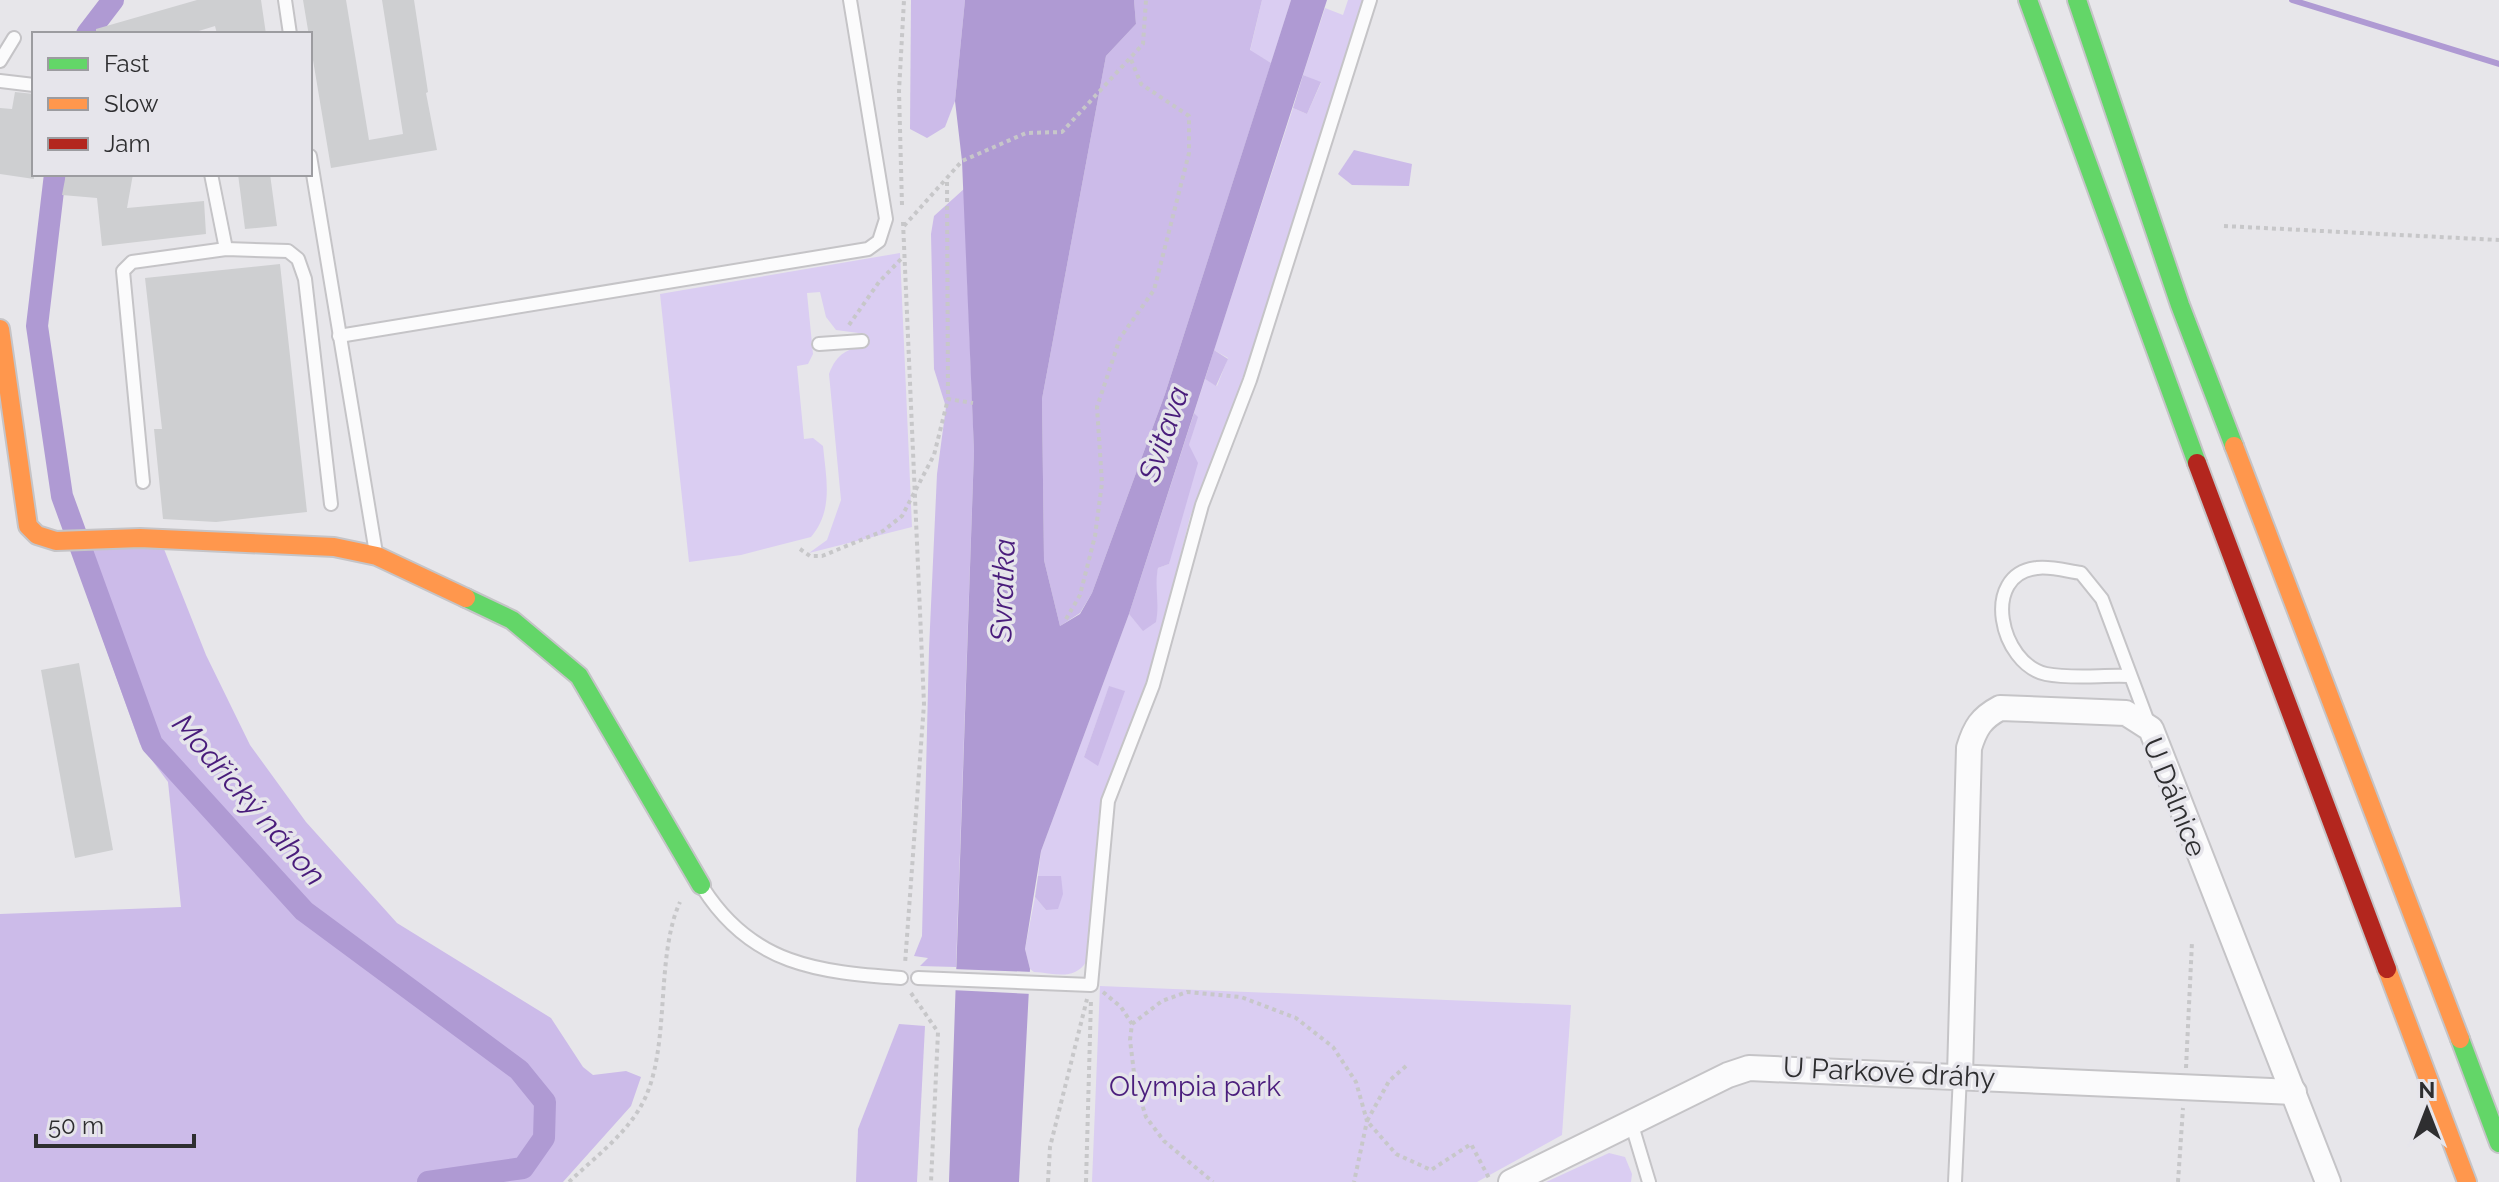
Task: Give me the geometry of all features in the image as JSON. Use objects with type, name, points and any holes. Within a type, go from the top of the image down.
[{"type":"main road","points":[[2028,0],[2150,336],[2467,1182]]},
{"type":"main road","points":[[2077,0],[2180,305],[2356,760],[2499,1143]]},
{"type":"main road","points":[[0,329],[28,526],[37,535],[56,541],[116,539],[334,547],[377,556],[512,620],[579,676],[676,847],[701,885]]},
{"type":"street","name":"U Dálnice","points":[[1960,1075],[1964,844],[1969,748],[1973,733],[1982,718],[2000,708],[2126,713],[2151,729],[2328,1182]]},
{"type":"street","name":"U Parkové dráhy","points":[[1511,1182],[1749,1068],[2294,1092]]},
{"type":"lane","points":[[285,0],[290,32]]},
{"type":"lane","points":[[339,336],[868,249],[879,241],[886,219],[850,0]]},
{"type":"lane","points":[[918,978],[1091,985],[1108,801],[1153,685],[1202,505],[1250,380],[1370,0]]},
{"type":"lane","points":[[0,61],[14,38]]},
{"type":"lane","points":[[0,81],[32,85]]},
{"type":"lane","points":[[312,168],[377,556]]},
{"type":"lane","points":[[211,176],[226,249]]},
{"type":"lane","points":[[143,482],[123,271],[132,262],[226,249],[288,251],[298,259],[305,279],[331,504]]},
{"type":"lane","points":[[819,344],[862,341]]},
{"type":"lane","points":[[2128,676],[2044,674],[2020,656],[2003,631],[2002,603],[2011,580],[2035,568],[2081,573],[2102,599],[2128,676],[2151,729]]},
{"type":"lane","points":[[701,885],[743,931],[780,957],[815,970],[901,978]]},
{"type":"lane","points":[[1955,1182],[1960,1075]]},
{"type":"lane","points":[[1631,1122],[1649,1182]]},
{"type":"path","points":[[904,0],[899,91],[903,257],[923,735],[909,945],[901,978],[938,1032],[931,1182]]},
{"type":"path","points":[[903,227],[947,182],[962,161],[1026,133],[1062,132],[1100,87],[1143,44],[1146,0]]},
{"type":"path","points":[[1066,619],[1080,595],[1095,536],[1102,483],[1097,407],[1120,338],[1154,290],[1189,153],[1189,116],[1141,84],[1130,57]]},
{"type":"path","points":[[800,549],[810,556],[822,556],[883,531],[902,516],[934,455],[948,399],[947,182]]},
{"type":"path","points":[[2224,226],[2499,240]]},
{"type":"path","points":[[842,342],[847,328],[879,282],[903,257]]},
{"type":"path","points":[[948,399],[973,403]]},
{"type":"path","points":[[569,1182],[629,1125],[643,1103],[654,1063],[678,904],[701,885]]},
{"type":"path","points":[[2178,1182],[2192,942]]},
{"type":"path","points":[[1091,985],[1121,1007],[1132,1024],[1130,1040],[1135,1081],[1146,1117],[1164,1141],[1213,1182]]},
{"type":"path","points":[[1048,1182],[1050,1147],[1091,985]]},
{"type":"path","points":[[1086,1182],[1091,985]]},
{"type":"path","points":[[1132,1024],[1162,1001],[1187,992],[1241,997],[1269,1005],[1296,1018],[1333,1047],[1351,1073],[1367,1121],[1396,1154],[1431,1170],[1471,1144],[1491,1182]]},
{"type":"path","points":[[1354,1182],[1367,1121],[1389,1081],[1406,1066]]},
{"type":"green space","points":[[1262,0],[1291,0],[1271,63],[1250,51]]},
{"type":"green space","points":[[1348,0],[1363,0],[1248,367],[1190,517],[1153,664],[1115,762],[1099,815],[1086,962],[1070,974],[1034,972],[1030,969],[1025,949],[1035,897],[1046,910],[1061,876],[1038,876],[1041,851],[1129,614],[1143,630],[1158,568],[1169,564],[1189,445],[1197,417],[1194,413],[1205,379],[1217,386],[1228,358],[1214,350],[1293,108],[1307,114],[1321,83],[1303,75],[1325,8],[1343,15]],"holes":[[[1109,687],[1124,691],[1084,757]]]},
{"type":"green space","points":[[900,253],[912,527],[809,553],[827,540],[841,500],[829,374],[844,353],[867,345],[866,334],[836,330],[826,317],[820,292],[807,293],[813,354],[808,364],[797,366],[804,439],[813,438],[823,446],[827,493],[823,516],[811,537],[741,555],[689,562],[660,294]]},
{"type":"green space","name":"Olympia park","points":[[1100,986],[1571,1005],[1562,1135],[1477,1182],[1092,1182]]},
{"type":"green space","points":[[1609,1153],[1625,1157],[1632,1174],[1631,1182],[1546,1182]]},
{"type":"shaded area","points":[[911,0],[965,0],[955,101],[945,127],[927,138],[910,129]]},
{"type":"shaded area","points":[[1134,0],[1262,0],[1250,50],[1271,63],[1165,394],[1092,593],[1080,613],[1060,626],[1044,560],[1042,399],[1106,56],[1136,24]]},
{"type":"shaded area","points":[[1303,75],[1321,82],[1307,114],[1293,108]]},
{"type":"shaded area","points":[[1354,150],[1412,164],[1409,186],[1352,185],[1338,174]]},
{"type":"shaded area","points":[[964,189],[974,451],[956,967],[920,966],[928,958],[914,956],[922,936],[929,649],[937,474],[946,407],[934,369],[931,234],[934,216]]},
{"type":"shaded area","points":[[1214,350],[1228,359],[1216,386],[1205,379]]},
{"type":"shaded area","points":[[1194,413],[1198,417],[1189,445],[1198,463],[1169,564],[1158,568],[1156,622],[1143,631],[1129,614]]},
{"type":"shaded area","points":[[162,544],[206,655],[250,745],[306,822],[397,923],[551,1018],[583,1067],[593,1075],[626,1071],[641,1077],[631,1106],[563,1182],[0,1182],[0,914],[181,907],[168,782],[140,744],[71,550]]},
{"type":"shaded area","points":[[1109,686],[1125,691],[1098,766],[1084,757]]},
{"type":"shaded area","points":[[1038,876],[1061,876],[1063,894],[1058,909],[1046,910],[1035,897]]},
{"type":"shaded area","points":[[899,1024],[925,1026],[917,1182],[856,1182],[858,1129]]},
{"type":"water","points":[[965,0],[1134,0],[1136,24],[1106,56],[1042,399],[1044,560],[1060,626],[1080,614],[1092,593],[1165,394],[1291,0],[1327,0],[1129,614],[1041,851],[1025,949],[1030,969],[1019,1182],[949,1182],[974,451],[962,161],[955,101]]},
{"type":"pier","points":[[952,969],[1033,972],[1032,994],[951,990]]},
{"type":"building","points":[[197,0],[261,0],[266,32],[216,32],[215,26],[196,32],[96,32],[96,29]]},
{"type":"building","points":[[303,0],[346,0],[369,140],[403,134],[382,0],[414,0],[437,150],[331,168],[312,54],[312,32],[308,32]]},
{"type":"building","points":[[15,92],[32,94],[34,179],[0,174],[0,108],[12,109]]},
{"type":"building","points":[[66,176],[133,176],[127,208],[204,201],[206,234],[102,246],[97,198],[62,195]]},
{"type":"building","points":[[238,176],[270,176],[277,226],[245,229]]},
{"type":"building","points":[[280,264],[307,512],[216,522],[163,519],[154,429],[162,429],[145,278]]},
{"type":"building","points":[[79,663],[113,850],[75,858],[41,670]]},
{"type":"waterway","name":"Modřický náhon","points":[[89,32],[113,0]]},
{"type":"waterway","points":[[2292,0],[2499,64]]},
{"type":"waterway","name":"Modřický náhon","points":[[55,176],[37,326],[62,496],[152,744],[304,911],[519,1070],[545,1102],[544,1138],[523,1168],[428,1182]]},
{"type":"traffic: fast","points":[[2028,0],[2197,463]]},
{"type":"traffic: fast","points":[[2077,0],[2180,305],[2234,446]]},
{"type":"traffic: fast","points":[[466,598],[512,620],[579,676],[701,885]]},
{"type":"traffic: fast","points":[[2460,1039],[2499,1143]]},
{"type":"traffic: slow","points":[[0,329],[28,526],[37,535],[56,541],[140,538],[334,547],[377,556],[466,598]]},
{"type":"traffic: slow","points":[[2234,446],[2460,1039]]},
{"type":"traffic: slow","points":[[2387,969],[2467,1182]]},
{"type":"traffic: jam","points":[[2197,463],[2387,969]]},
{"type":"water label","name":"Svitava","points":[[1164,434]]},
{"type":"water label","name":"Svratka","points":[[1003,590]]}]
